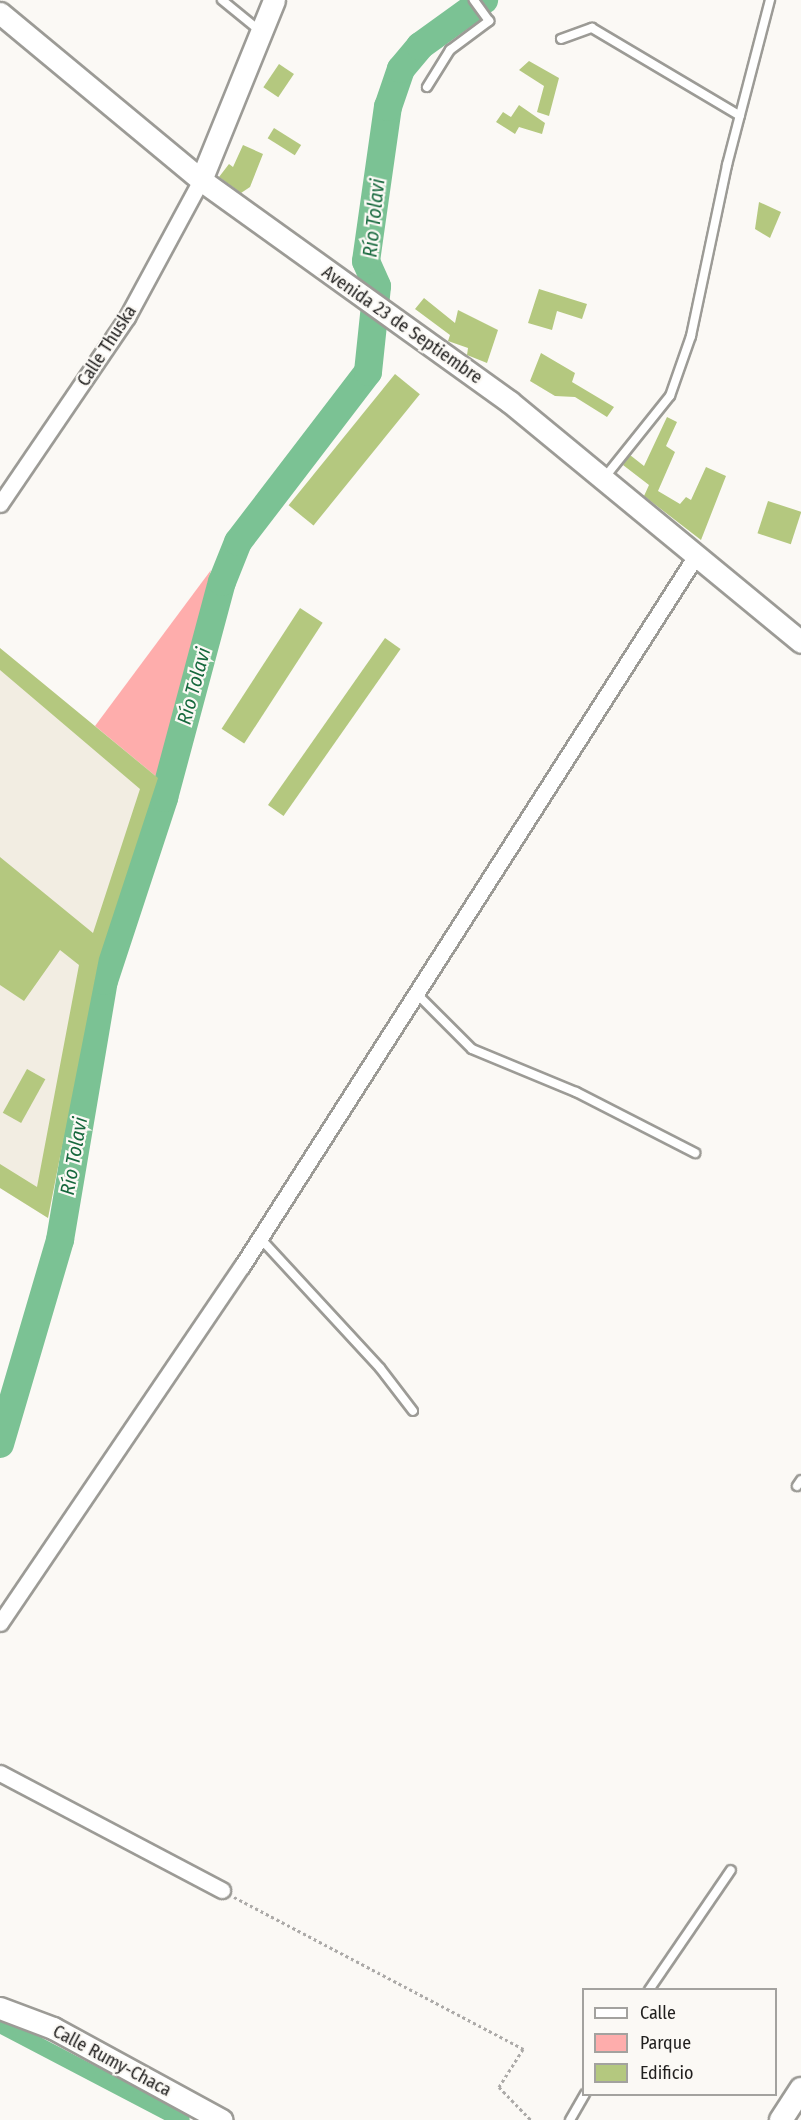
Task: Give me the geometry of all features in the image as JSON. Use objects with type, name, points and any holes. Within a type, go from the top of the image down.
[{"type":"main road","points":[[201,180],[274,0]]},
{"type":"main road","name":"Avenida 23 de Septiembre","points":[[0,13],[201,180],[605,477],[801,642]]},
{"type":"main road","name":"Calle Rumy-Chaca","points":[[0,2008],[53,2028],[222,2120]]},
{"type":"main road","points":[[780,2120],[801,2089]]},
{"type":"street","name":"Calle Thuska","points":[[0,504],[128,317],[201,180]]},
{"type":"street","points":[[0,1623],[260,1238],[697,554]]},
{"type":"street","points":[[0,1773],[222,1890]]},
{"type":"lane","points":[[222,0],[261,32]]},
{"type":"lane","points":[[427,87],[450,50],[489,21],[474,0]]},
{"type":"lane","points":[[605,477],[670,396],[691,336],[740,116],[770,0]]},
{"type":"lane","points":[[561,39],[592,28],[740,116]]},
{"type":"lane","points":[[416,993],[472,1049],[576,1092],[695,1153]]},
{"type":"lane","points":[[260,1238],[380,1368],[413,1411]]},
{"type":"lane","points":[[651,1988],[731,1870]]},
{"type":"lane","points":[[570,2120],[584,2096]]},
{"type":"path","points":[[222,1890],[524,2049],[499,2087],[531,2120]]},
{"type":"shaded area","points":[[0,648],[158,778],[99,958],[48,1218],[0,1188]]},
{"type":"green space","points":[[211,570],[158,778],[95,726]]},
{"type":"building","points":[[529,61],[559,78],[549,116],[537,112],[544,86],[519,70]]},
{"type":"building","points":[[279,64],[294,74],[278,97],[263,87]]},
{"type":"building","points":[[519,105],[545,123],[542,134],[519,127],[515,134],[496,122],[503,112],[511,117]]},
{"type":"building","points":[[274,128],[301,145],[295,155],[268,138]]},
{"type":"building","points":[[243,145],[263,154],[250,187],[241,193],[219,177],[229,164],[233,167]]},
{"type":"building","points":[[759,202],[781,212],[770,238],[755,229]]},
{"type":"building","points":[[539,289],[587,304],[582,319],[557,311],[552,330],[528,323]]},
{"type":"building","points":[[424,298],[455,323],[458,310],[498,330],[487,363],[467,355],[468,348],[448,341],[450,335],[415,309]]},
{"type":"building","points":[[541,353],[575,373],[572,382],[614,407],[607,417],[575,397],[555,396],[530,381]]},
{"type":"building","points":[[395,374],[420,394],[314,525],[289,505]]},
{"type":"building","points":[[667,417],[677,422],[666,446],[675,452],[658,491],[680,504],[686,497],[691,500],[706,467],[726,476],[701,540],[644,496],[649,485],[623,465],[630,455],[644,466]]},
{"type":"building","points":[[768,501],[801,512],[791,544],[757,533]]},
{"type":"building","points":[[300,608],[323,623],[244,743],[222,729]]},
{"type":"building","points":[[385,638],[401,649],[284,816],[268,805]]},
{"type":"building","points":[[0,648],[158,778],[99,958],[48,1218],[0,1188],[0,1164],[37,1187],[79,965],[60,950],[24,1001],[0,985],[0,857],[93,933],[140,789],[0,670]]},
{"type":"building","points":[[27,1069],[45,1079],[21,1123],[3,1113]]},
{"type":"waterway","name":"Río Tolavi","points":[[0,1444],[60,1240],[104,981],[164,798],[222,582],[238,542],[368,372],[377,286],[366,261],[388,107],[401,69],[420,46],[484,0]]},
{"type":"waterway","points":[[0,2025],[182,2120]]}]
